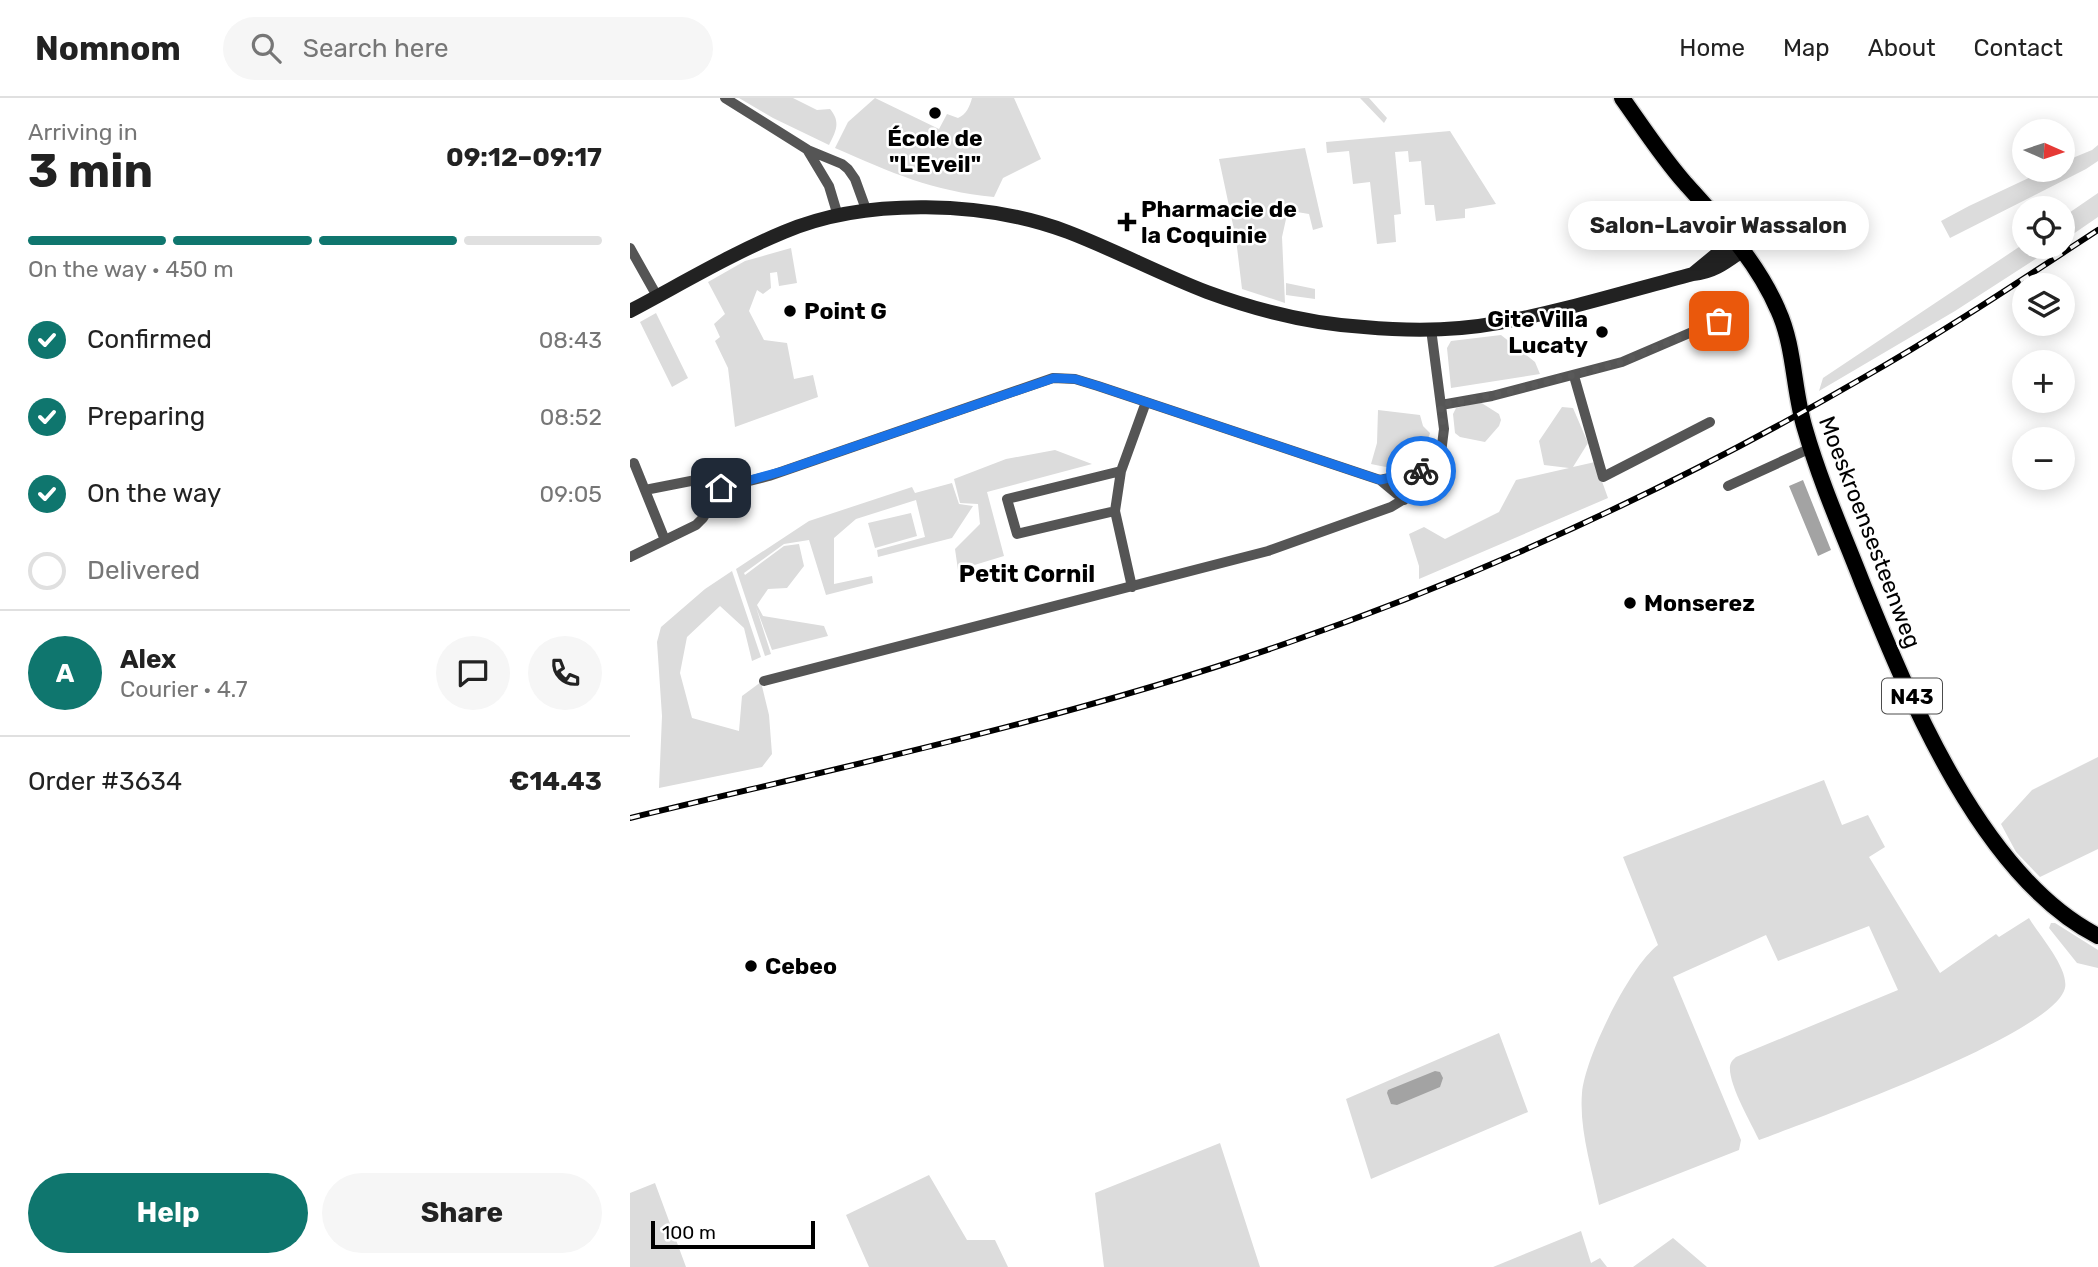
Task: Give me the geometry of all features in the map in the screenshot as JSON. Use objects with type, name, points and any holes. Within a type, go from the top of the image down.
[{"type":"main road","name":"N43","points":[[1622,98],[1683,181],[1738,245]]},
{"type":"main road","points":[[630,311],[784,232],[838,216],[911,206],[1001,213],[1068,232],[1206,291],[1260,309],[1363,327],[1431,329],[1496,324],[1716,269],[1738,245]]},
{"type":"main road","name":"Moeskroensesteenweg","points":[[1738,245],[1770,294],[1783,322],[1799,407],[1811,447],[1891,652],[1933,741],[1979,821],[2006,858],[2038,892],[2084,929],[2098,936]]},
{"type":"street","points":[[725,98],[808,150],[849,169],[867,212]]},
{"type":"street","points":[[808,150],[829,186],[838,216]]},
{"type":"street","points":[[630,248],[657,296]]},
{"type":"street","points":[[1440,405],[1574,376],[1654,350],[1741,312]]},
{"type":"street","points":[[764,681],[1268,551],[1391,507],[1419,490],[1436,468],[1443,445],[1444,429],[1431,329]]},
{"type":"street","points":[[1574,376],[1604,477],[1710,422]]},
{"type":"street","points":[[645,490],[701,479],[721,488],[783,471],[1054,378],[1075,379],[1380,480],[1404,500]]},
{"type":"street","points":[[1132,587],[1115,511],[1121,471],[1146,402]]},
{"type":"street","points":[[1728,486],[1811,447]]},
{"type":"street","points":[[634,463],[665,540]]},
{"type":"street","points":[[1380,480],[1436,468]]},
{"type":"street","points":[[1115,511],[1017,534],[1007,499],[1121,471]]},
{"type":"street","points":[[630,556],[695,526],[704,518],[721,488]]},
{"type":"shaded area","points":[[739,98],[793,98],[817,110],[830,109],[836,122],[829,145],[773,118]]},
{"type":"shaded area","points":[[875,98],[939,129],[947,114],[958,118],[963,115],[972,98],[1014,98],[1041,159],[1003,178],[994,197],[931,185],[894,173],[835,148],[848,122]]},
{"type":"shaded area","points":[[1360,98],[1369,98],[1387,118],[1384,123]]},
{"type":"shaded area","points":[[1450,131],[1496,204],[1465,209],[1465,218],[1436,221],[1434,205],[1425,205],[1421,161],[1409,162],[1408,151],[1395,152],[1401,214],[1394,215],[1396,242],[1377,244],[1370,182],[1353,184],[1349,151],[1327,153],[1326,142]]},
{"type":"shaded area","points":[[2098,145],[2098,161],[2076,174],[2076,157]]},
{"type":"shaded area","points":[[1305,148],[1323,227],[1313,230],[1309,214],[1297,212],[1286,219],[1282,237],[1285,303],[1242,289],[1236,239],[1219,159]]},
{"type":"shaded area","points":[[2020,182],[2060,182],[2033,196],[2012,196],[2012,207],[1950,238],[1941,221]]},
{"type":"shaded area","points":[[2098,193],[2098,217],[2075,233],[2075,209]]},
{"type":"shaded area","points":[[791,248],[797,283],[779,286],[777,272],[770,273],[771,288],[763,294],[757,290],[749,311],[764,340],[787,343],[794,379],[813,375],[818,397],[735,427],[728,368],[715,341],[720,337],[714,324],[725,314],[708,282],[745,261]]},
{"type":"shaded area","points":[[2012,252],[2012,259],[2035,259],[1955,311],[1819,391],[1823,378]]},
{"type":"shaded area","points":[[1286,283],[1315,289],[1315,299],[1286,295]]},
{"type":"shaded area","points":[[656,313],[688,378],[672,387],[640,322]]},
{"type":"shaded area","points":[[1501,335],[1535,362],[1540,374],[1451,388],[1447,348],[1451,341]]},
{"type":"shaded area","points":[[1480,402],[1499,414],[1499,426],[1485,442],[1460,437],[1455,433],[1453,414],[1456,408]]},
{"type":"shaded area","points":[[1562,407],[1573,408],[1588,443],[1573,467],[1595,462],[1608,498],[1419,579],[1419,566],[1409,534],[1424,527],[1445,539],[1499,512],[1516,480],[1569,468],[1544,465],[1539,441]]},
{"type":"shaded area","points":[[1378,410],[1420,415],[1423,426],[1430,433],[1421,455],[1409,465],[1393,468],[1371,464],[1377,443]]},
{"type":"shaded area","points":[[1055,450],[1092,464],[987,492],[1004,556],[958,570],[955,549],[980,524],[978,504],[960,503],[954,479],[1006,459]]},
{"type":"shaded area","points":[[1803,480],[1831,550],[1818,556],[1789,486]]},
{"type":"shaded area","points":[[952,483],[959,504],[973,506],[952,538],[878,557],[877,550],[925,537],[916,500],[856,519],[834,538],[834,584],[872,576],[873,583],[826,595],[809,540],[784,544],[744,573],[745,575],[784,546],[799,544],[804,566],[787,588],[768,589],[757,605],[763,616],[824,626],[828,636],[772,650],[756,607],[771,654],[765,656],[736,569],[809,521],[912,487],[915,493]]},
{"type":"shaded area","points":[[911,513],[917,536],[875,548],[868,523]]},
{"type":"shaded area","points":[[732,571],[761,657],[752,661],[744,628],[720,606],[687,637],[680,673],[692,718],[739,731],[742,696],[761,682],[769,715],[772,754],[762,767],[659,788],[662,716],[657,642],[661,627],[705,589]]},
{"type":"shaded area","points":[[2098,757],[2098,849],[2040,877],[2016,852],[2001,824],[2032,790]]},
{"type":"shaded area","points":[[1824,780],[1842,825],[1868,815],[1885,847],[1869,857],[1940,973],[1996,934],[1999,937],[2029,918],[2058,962],[2065,988],[2051,1007],[2020,1028],[1977,1051],[1875,1096],[1759,1140],[1736,1093],[1730,1074],[1731,1063],[1736,1057],[1898,990],[1869,926],[1778,961],[1766,935],[1673,977],[1741,1140],[1739,1150],[1599,1205],[1582,1121],[1585,1077],[1600,1036],[1622,992],[1658,945],[1623,857]]},
{"type":"shaded area","points":[[2051,923],[2098,950],[2098,968],[2077,963],[2049,928]]},
{"type":"shaded area","points":[[1499,1033],[1528,1112],[1371,1179],[1346,1099]]},
{"type":"shaded area","points":[[1435,1071],[1440,1072],[1443,1078],[1440,1087],[1397,1105],[1391,1104],[1388,1090]]},
{"type":"shaded area","points":[[1220,1143],[1260,1267],[1104,1267],[1095,1193]]},
{"type":"shaded area","points":[[929,1175],[967,1240],[995,1240],[1008,1267],[869,1267],[846,1215]]},
{"type":"shaded area","points":[[655,1183],[686,1267],[630,1267],[630,1193]]},
{"type":"shaded area","points":[[1581,1231],[1591,1263],[1600,1258],[1607,1267],[1493,1267]]},
{"type":"shaded area","points":[[1673,1238],[1707,1267],[1633,1267]]},
{"type":"railway","points":[[630,818],[961,739],[1125,695],[1287,643],[1435,588],[1580,525],[1792,418],[1921,343],[2098,230]]},
{"type":"way so far","points":[[1421,471],[1436,468],[1440,461],[1444,429],[1440,405],[1492,396],[1622,362],[1719,321]]},
{"type":"place","name":"École de \"L'Eveil\"","points":[[935,113]]},
{"type":"place","name":"Pharmacie de la Coquinie","points":[[1127,222]]},
{"type":"place","name":"Point G","points":[[790,311]]},
{"type":"place","name":"Salon-Lavoir Wassalon","points":[[1719,321]]},
{"type":"place","name":"Gite Villa Lucaty","points":[[1602,332]]},
{"type":"place","name":"Monserez","points":[[1630,603]]},
{"type":"place","name":"Cebeo","points":[[751,966]]},
{"type":"district","name":"Petit Cornil","points":[[1027,574]]},
{"type":"route","points":[[721,488],[769,476],[1054,378],[1075,379],[1098,386],[1380,480],[1421,471]]}]
